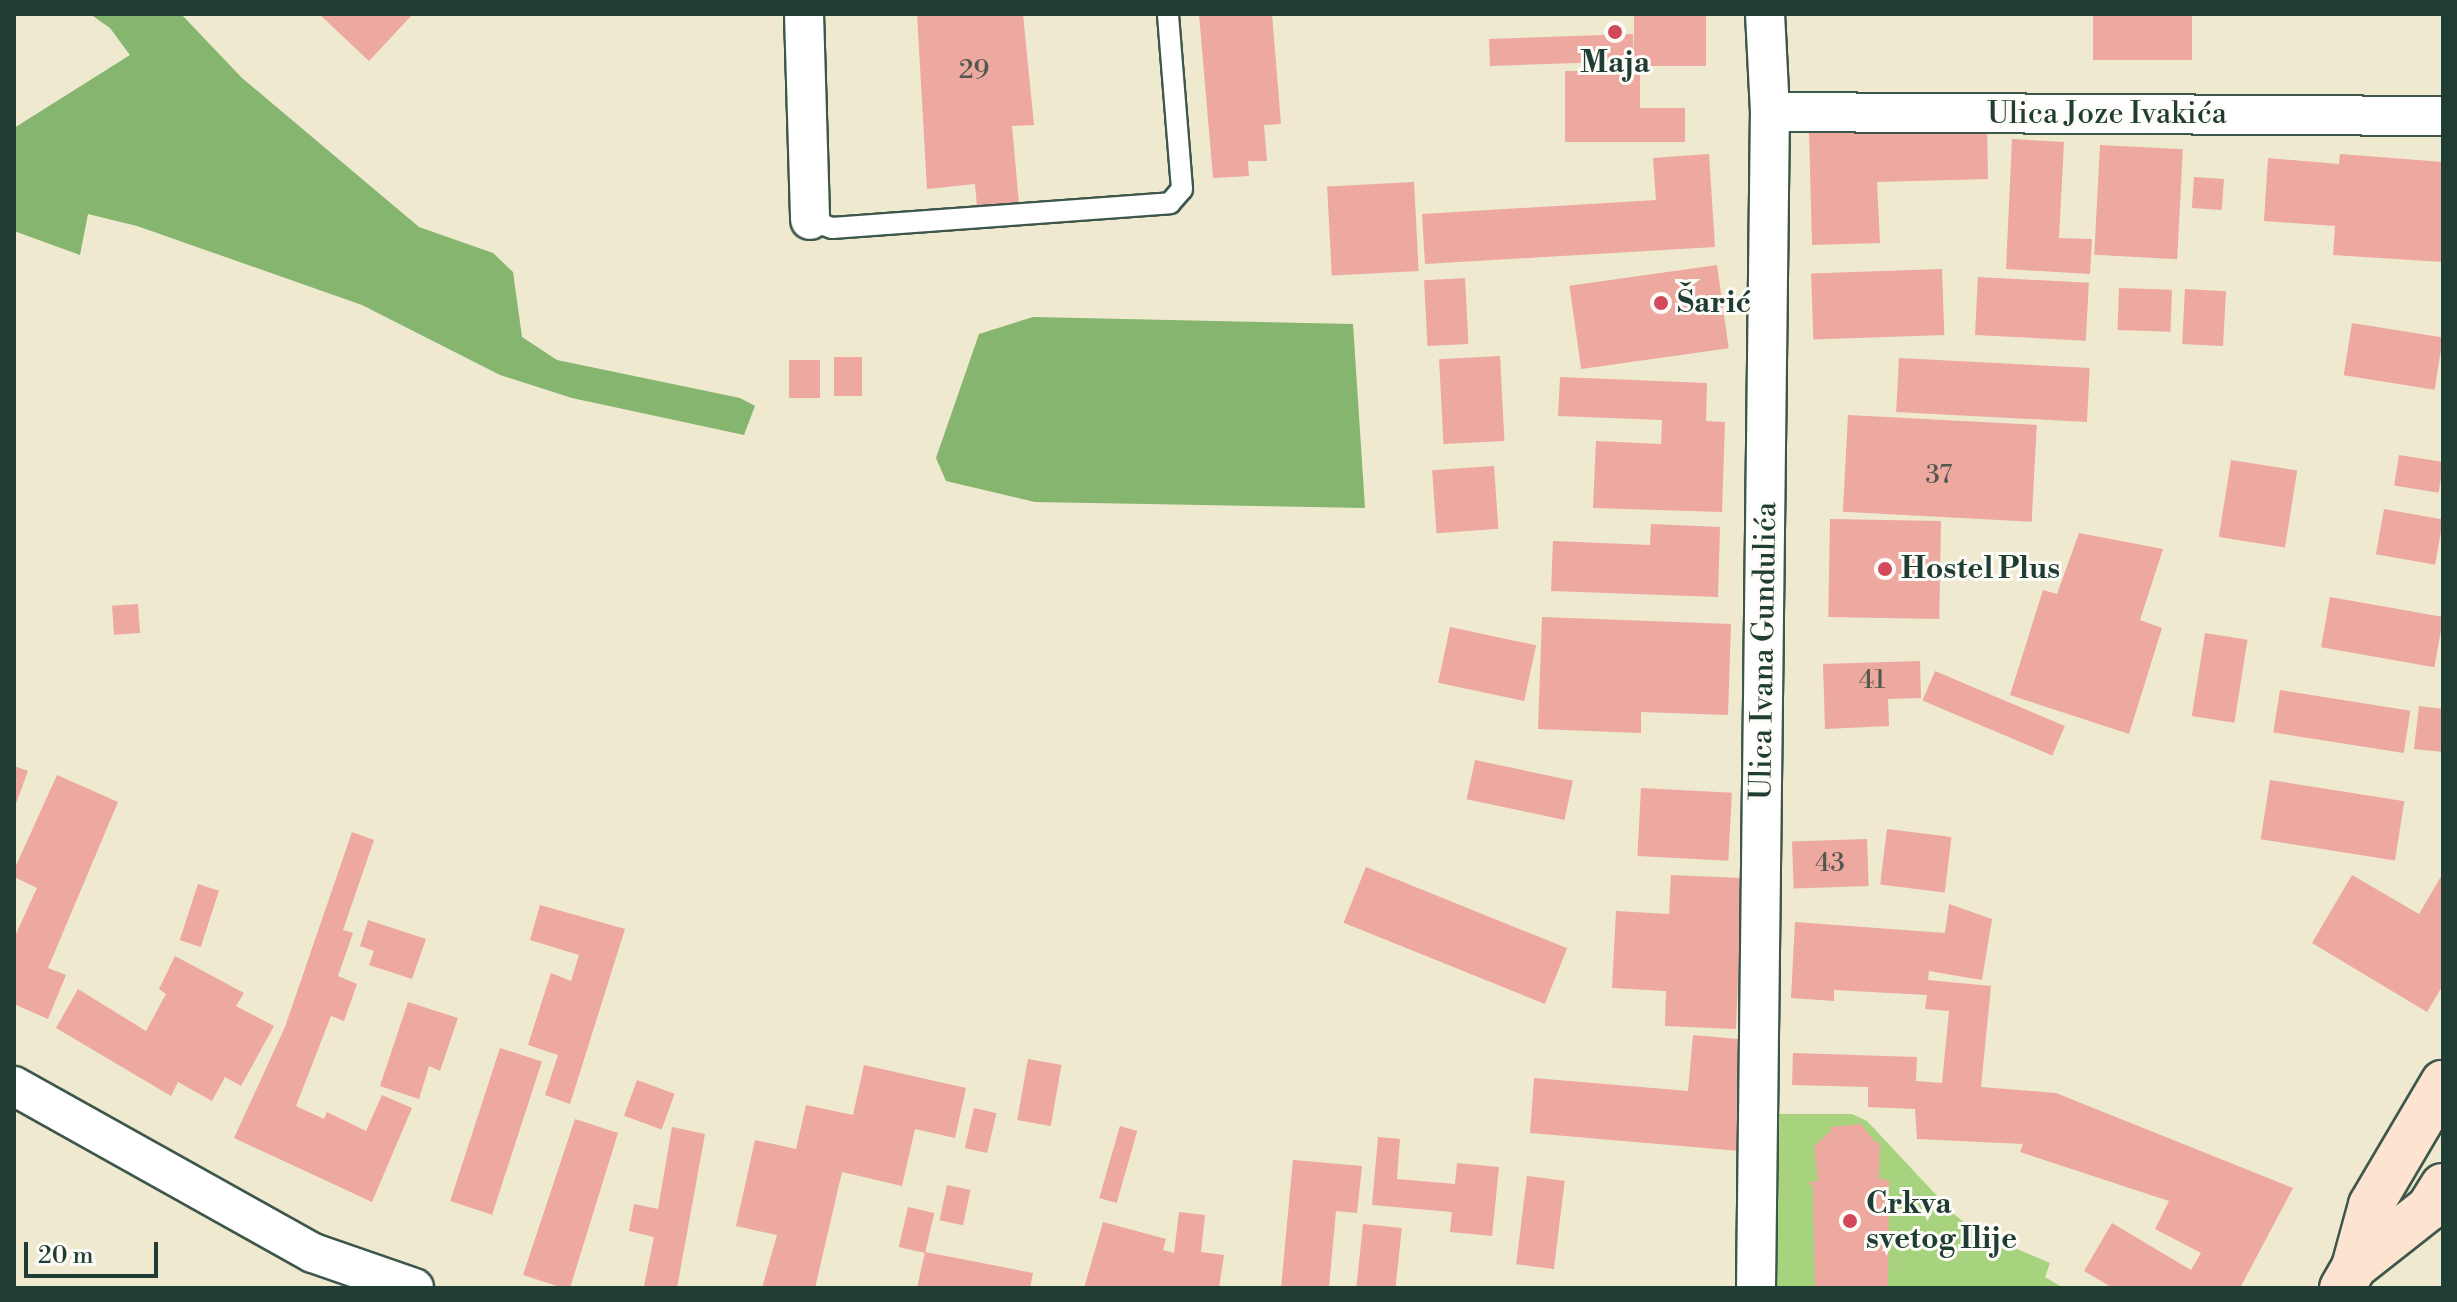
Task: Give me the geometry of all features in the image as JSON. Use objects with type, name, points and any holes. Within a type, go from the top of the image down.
[{"type":"main road","points":[[2348,1278],[2371,1205],[2443,1083]]},
{"type":"main road","points":[[2348,1278],[2429,1208],[2443,1186]]},
{"type":"street","points":[[804,14],[810,220]]},
{"type":"street","name":"Ulica Ivana Gundulića","points":[[1756,1288],[1770,112],[1765,14]]},
{"type":"street","name":"Ulica Joze Ivakića","points":[[1770,112],[2443,116]]},
{"type":"street","points":[[14,1086],[313,1253],[414,1288]]},
{"type":"lane","points":[[810,220],[832,228],[1170,203],[1182,189],[1168,14]]},
{"type":"green space","points":[[90,14],[181,14],[242,78],[419,227],[493,253],[513,272],[522,337],[557,360],[740,398],[755,406],[744,435],[572,398],[500,375],[362,305],[137,226],[88,214],[80,255],[14,231],[14,128],[130,55],[110,28]]},
{"type":"green space","points":[[1033,317],[1353,324],[1365,508],[1035,502],[946,481],[936,458],[979,334]]},
{"type":"green space","points":[[1767,1114],[1852,1114],[1867,1121],[1955,1215],[1975,1231],[2050,1263],[2045,1277],[2063,1288],[1766,1288]]},
{"type":"building","points":[[319,14],[413,14],[369,61]]},
{"type":"building","points":[[917,14],[1023,14],[1034,125],[1012,126],[1019,204],[977,207],[975,184],[927,189]]},
{"type":"building","points":[[1199,14],[1272,14],[1281,124],[1264,125],[1267,161],[1248,161],[1249,176],[1213,178]]},
{"type":"building","points":[[1634,14],[1706,14],[1706,66],[1634,66]]},
{"type":"building","points":[[2093,14],[2192,14],[2192,60],[2093,60]]},
{"type":"building","points":[[1633,34],[1634,61],[1490,66],[1489,39]]},
{"type":"building","points":[[1565,71],[1640,71],[1640,108],[1685,108],[1685,142],[1565,142]]},
{"type":"building","points":[[1987,126],[1988,179],[1877,182],[1880,243],[1812,245],[1809,131]]},
{"type":"building","points":[[2012,139],[2064,142],[2059,238],[2092,239],[2090,274],[2006,269]]},
{"type":"building","points":[[2100,145],[2183,149],[2177,259],[2094,255]]},
{"type":"building","points":[[1709,154],[1715,247],[1425,264],[1422,214],[1656,200],[1653,158]]},
{"type":"building","points":[[2340,154],[2443,162],[2443,262],[2333,255],[2335,226],[2264,221],[2268,158],[2339,164]]},
{"type":"building","points":[[2194,177],[2224,179],[2222,210],[2192,208]]},
{"type":"building","points":[[1414,182],[1419,271],[1332,275],[1327,187]]},
{"type":"building","points":[[1717,265],[1729,348],[1581,369],[1569,286]]},
{"type":"building","points":[[1942,269],[1944,335],[1813,340],[1811,274]]},
{"type":"building","points":[[1978,277],[2089,283],[2086,341],[1975,335]]},
{"type":"building","points":[[1465,278],[1468,344],[1428,346],[1424,280]]},
{"type":"building","points":[[2119,288],[2172,290],[2171,332],[2118,330]]},
{"type":"building","points":[[2185,289],[2226,291],[2223,346],[2182,344]]},
{"type":"building","points":[[2352,323],[2443,337],[2435,390],[2344,375]]},
{"type":"building","points":[[1500,356],[1504,441],[1444,444],[1439,359]]},
{"type":"building","points":[[834,357],[862,357],[862,396],[834,396]]},
{"type":"building","points":[[1899,358],[2090,368],[2087,422],[1896,412]]},
{"type":"building","points":[[789,360],[820,360],[820,398],[789,398]]},
{"type":"building","points":[[1560,377],[1707,383],[1706,421],[1725,422],[1722,512],[1593,508],[1596,441],[1661,444],[1662,420],[1558,416]]},
{"type":"building","points":[[1848,415],[2037,425],[2032,522],[1843,512]]},
{"type":"building","points":[[2399,455],[2443,462],[2439,493],[2394,486]]},
{"type":"building","points":[[2231,460],[2297,470],[2285,548],[2219,537]]},
{"type":"building","points":[[1494,466],[1498,529],[1437,533],[1432,470]]},
{"type":"building","points":[[2384,509],[2443,519],[2435,565],[2376,554]]},
{"type":"building","name":"Hostel Plus","points":[[1830,519],[1941,521],[1939,619],[1828,617]]},
{"type":"building","points":[[1651,524],[1720,527],[1718,597],[1551,591],[1553,541],[1650,545]]},
{"type":"building","points":[[2079,533],[2163,549],[2140,620],[2162,628],[2129,734],[2010,695],[2043,590],[2057,594]]},
{"type":"building","points":[[2330,597],[2443,617],[2434,667],[2321,647]]},
{"type":"building","points":[[138,604],[140,633],[114,635],[112,606]]},
{"type":"building","points":[[1542,617],[1731,624],[1728,715],[1641,712],[1641,733],[1538,729]]},
{"type":"building","points":[[1450,627],[1536,645],[1524,701],[1438,683]]},
{"type":"building","points":[[2205,633],[2247,640],[2234,723],[2192,716]]},
{"type":"building","points":[[1920,661],[1921,698],[1888,699],[1889,726],[1825,729],[1823,664]]},
{"type":"building","points":[[1935,671],[2065,726],[2052,756],[1922,700]]},
{"type":"building","points":[[2280,690],[2410,711],[2404,753],[2273,732]]},
{"type":"building","points":[[2419,706],[2443,709],[2443,752],[2414,749]]},
{"type":"building","points":[[1475,760],[1573,781],[1564,820],[1467,799]]},
{"type":"building","points":[[14,766],[28,771],[14,809]]},
{"type":"building","points":[[57,775],[118,802],[48,968],[66,975],[48,1019],[14,1004],[14,938],[37,888],[14,877],[14,870]]},
{"type":"building","points":[[2270,780],[2404,801],[2395,861],[2261,839]]},
{"type":"building","points":[[1641,788],[1732,793],[1728,861],[1637,856]]},
{"type":"building","points":[[1887,829],[1952,837],[1945,893],[1880,885]]},
{"type":"building","points":[[352,832],[374,840],[343,930],[353,933],[338,976],[357,984],[344,1021],[331,1016],[296,1106],[324,1119],[327,1112],[366,1131],[382,1095],[412,1108],[372,1202],[234,1138],[285,1027]]},
{"type":"building","points":[[1867,839],[1869,886],[1794,889],[1792,842]]},
{"type":"building","points":[[1366,867],[1567,948],[1545,1004],[1344,923]]},
{"type":"building","points":[[2443,873],[2443,985],[2427,1012],[2312,943],[2352,875],[2419,914]]},
{"type":"building","points":[[1671,875],[1742,878],[1736,1029],[1665,1026],[1666,991],[1612,988],[1616,911],[1669,914]]},
{"type":"building","points":[[198,884],[219,891],[201,947],[180,940]]},
{"type":"building","points":[[1949,904],[1992,919],[1982,980],[1929,971],[1928,980],[1991,986],[1981,1087],[2056,1093],[2293,1188],[2240,1288],[2113,1288],[2084,1271],[2112,1223],[2191,1270],[2201,1253],[2155,1229],[2169,1201],[2020,1152],[2023,1144],[1917,1139],[1915,1109],[1868,1107],[1868,1087],[1792,1085],[1793,1053],[1917,1057],[1916,1081],[1942,1083],[1949,1011],[1925,1009],[1927,995],[1834,990],[1834,1001],[1791,998],[1795,922],[1945,933]]},
{"type":"building","points":[[540,905],[625,929],[570,1104],[545,1095],[558,1055],[528,1045],[551,973],[571,981],[579,955],[530,940]]},
{"type":"building","points":[[368,920],[426,939],[412,979],[369,965],[374,951],[360,946]]},
{"type":"building","points":[[175,956],[244,993],[236,1006],[274,1026],[241,1086],[225,1077],[212,1101],[178,1082],[171,1096],[56,1028],[78,989],[146,1031],[166,994],[159,989]]},
{"type":"building","points":[[408,1002],[458,1018],[440,1071],[429,1066],[419,1099],[380,1086]]},
{"type":"building","points":[[1693,1035],[1749,1040],[1740,1151],[1530,1133],[1534,1078],[1688,1091]]},
{"type":"building","points":[[500,1048],[542,1062],[492,1215],[450,1201]]},
{"type":"building","points":[[1028,1059],[1061,1065],[1051,1126],[1017,1120]]},
{"type":"building","points":[[864,1065],[966,1088],[955,1138],[915,1129],[902,1186],[842,1172],[815,1288],[762,1288],[777,1235],[736,1226],[755,1140],[796,1149],[806,1105],[853,1115]]},
{"type":"building","points":[[637,1080],[675,1094],[662,1129],[624,1116]]},
{"type":"building","points":[[974,1108],[996,1113],[987,1153],[965,1148]]},
{"type":"building","points":[[575,1119],[618,1133],[570,1288],[563,1288],[523,1275]]},
{"type":"building","name":"Crkva svetog Ilije","points":[[1861,1124],[1876,1143],[1880,1141],[1879,1179],[1889,1180],[1888,1288],[1815,1288],[1813,1187],[1808,1182],[1818,1181],[1814,1146],[1831,1131],[1830,1127]]},
{"type":"building","points":[[1120,1126],[1137,1131],[1117,1203],[1099,1198]]},
{"type":"building","points":[[672,1127],[705,1134],[677,1288],[656,1288],[644,1286],[654,1237],[629,1231],[634,1204],[658,1209]]},
{"type":"building","points":[[1378,1137],[1400,1139],[1397,1179],[1455,1184],[1457,1163],[1499,1167],[1492,1236],[1450,1232],[1452,1212],[1372,1205]]},
{"type":"building","points":[[1293,1160],[1362,1166],[1357,1213],[1336,1211],[1329,1288],[1281,1288]]},
{"type":"building","points":[[1527,1176],[1565,1181],[1554,1269],[1516,1264]]},
{"type":"building","points":[[947,1185],[970,1190],[963,1225],[940,1220]]},
{"type":"building","points":[[908,1207],[934,1213],[925,1253],[899,1247]]},
{"type":"building","points":[[1179,1212],[1205,1215],[1201,1252],[1224,1255],[1219,1288],[1084,1288],[1103,1222],[1166,1239],[1163,1250],[1174,1253]]},
{"type":"building","points":[[1363,1224],[1402,1228],[1395,1288],[1356,1288]]},
{"type":"building","points":[[925,1252],[1033,1273],[1030,1288],[917,1288]]},
{"type":"place","name":"Maja","points":[[1615,32]]},
{"type":"place","name":"Šarić","points":[[1661,303]]},
{"type":"place","name":"Hostel Plus","points":[[1885,569]]},
{"type":"place","name":"Crkva svetog Ilije","points":[[1850,1221]]}]
